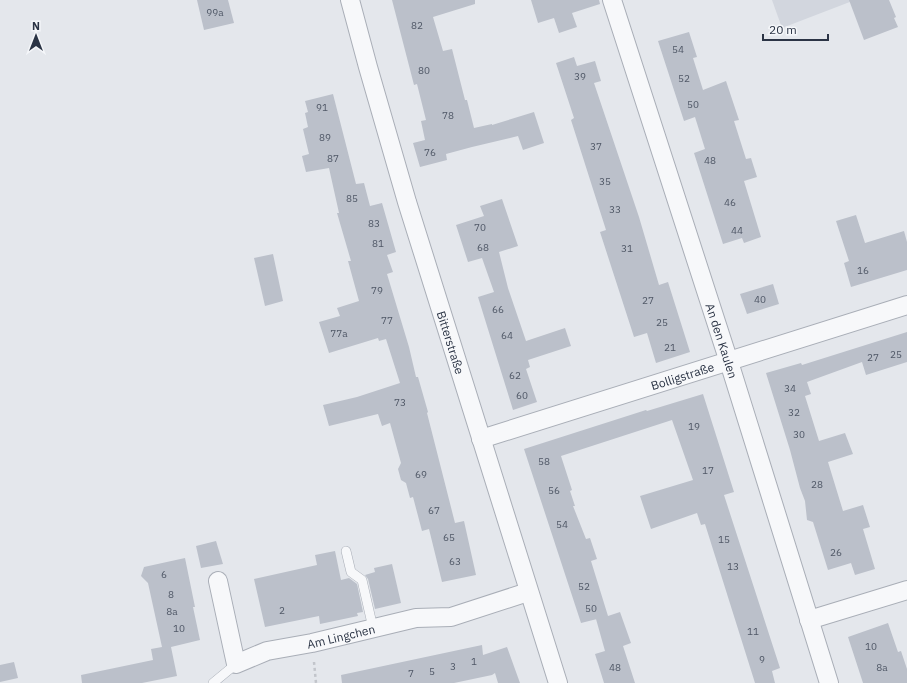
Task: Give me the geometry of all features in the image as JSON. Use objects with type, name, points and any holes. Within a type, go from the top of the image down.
[{"type":"street","name":"Bitterstraße","points":[[350,0],[406,202],[558,683]]},
{"type":"street","name":"An den Kaulen","points":[[612,0],[829,683]]},
{"type":"street","name":"Bolligstraße","points":[[481,439],[907,305]]},
{"type":"street","points":[[218,581],[236,664]]},
{"type":"street","points":[[809,620],[907,590]]},
{"type":"street","name":"Am Lingchen","points":[[236,664],[268,651],[416,618],[451,617],[528,592]]},
{"type":"lane","points":[[346,551],[350,572],[362,580],[373,628]]},
{"type":"lane","points":[[213,683],[236,664]]},
{"type":"shaded area","points":[[772,0],[855,0],[782,28]]},
{"type":"building","points":[[197,0],[228,0],[234,23],[204,30]]},
{"type":"building","points":[[392,0],[475,0],[475,4],[433,17],[443,51],[452,49],[474,128],[492,125],[534,112],[544,143],[523,150],[518,136],[446,154],[447,160],[420,167],[413,143],[425,140],[421,121],[426,120],[417,84],[414,85]]},
{"type":"building","points":[[531,0],[599,0],[600,4],[572,13],[577,27],[559,33],[554,18],[538,23]]},
{"type":"building","points":[[849,0],[889,0],[896,17],[894,18],[898,27],[864,40]]},
{"type":"building","points":[[689,32],[697,57],[693,58],[703,90],[726,81],[739,120],[734,121],[746,159],[751,158],[757,177],[744,181],[761,237],[744,243],[742,238],[723,244],[694,153],[705,149],[695,117],[684,121],[658,41]]},
{"type":"building","points":[[574,57],[577,66],[595,61],[601,81],[594,83],[639,217],[659,285],[668,282],[690,352],[656,363],[647,333],[634,337],[600,232],[606,230],[571,120],[574,118],[556,63]]},
{"type":"building","points":[[333,94],[356,184],[364,183],[370,206],[382,203],[396,252],[387,255],[393,272],[387,274],[409,347],[416,377],[418,377],[428,412],[427,413],[455,523],[464,521],[476,575],[442,582],[429,529],[422,531],[413,497],[410,498],[406,483],[401,480],[398,469],[401,463],[390,423],[382,426],[378,414],[329,426],[323,405],[357,397],[400,383],[386,339],[379,341],[378,338],[329,353],[319,322],[340,316],[337,308],[359,301],[348,261],[351,261],[337,213],[339,213],[329,168],[306,172],[302,156],[309,154],[303,129],[308,127],[305,113],[308,112],[305,101]]},
{"type":"building","points":[[502,199],[518,246],[499,252],[508,288],[526,341],[565,328],[571,346],[528,360],[530,367],[526,369],[537,402],[513,410],[478,297],[494,292],[482,258],[468,262],[456,225],[484,216],[480,206]]},
{"type":"building","points":[[856,215],[865,243],[904,231],[907,242],[907,270],[851,287],[844,263],[849,261],[836,221]]},
{"type":"building","points":[[273,254],[283,301],[265,306],[254,258]]},
{"type":"building","points":[[773,284],[779,304],[747,314],[740,294]]},
{"type":"building","points":[[907,332],[907,362],[866,375],[862,362],[807,382],[811,394],[805,396],[819,441],[845,433],[853,454],[828,462],[843,511],[863,505],[870,527],[863,529],[875,569],[855,575],[851,563],[828,570],[813,522],[807,520],[805,501],[766,373],[801,363],[802,365]]},
{"type":"building","points":[[703,394],[734,492],[724,495],[780,668],[772,671],[775,683],[755,683],[705,524],[701,525],[697,513],[651,529],[640,496],[693,480],[672,420],[561,456],[572,490],[570,491],[575,506],[573,506],[586,539],[590,538],[597,559],[591,561],[608,616],[620,612],[631,643],[623,646],[635,683],[604,683],[595,654],[605,651],[596,619],[581,623],[524,449],[646,410],[647,411]]},
{"type":"building","points":[[216,541],[223,564],[201,568],[196,546]]},
{"type":"building","points":[[335,551],[341,580],[349,578],[357,584],[363,612],[357,613],[358,616],[320,624],[319,616],[265,627],[254,579],[317,565],[315,555]]},
{"type":"building","points":[[185,558],[200,640],[171,647],[177,676],[142,683],[82,683],[81,675],[153,660],[151,649],[162,647],[148,583],[141,576],[144,567]]},
{"type":"building","points":[[392,564],[401,603],[375,609],[368,579],[365,575],[375,572],[374,568]]},
{"type":"building","points":[[888,623],[898,652],[901,651],[907,669],[907,683],[863,683],[848,637]]},
{"type":"building","points":[[482,645],[483,655],[507,647],[520,683],[498,683],[495,673],[492,675],[454,683],[342,683],[341,675]]},
{"type":"building","points":[[14,662],[18,678],[0,682],[0,665]]}]
